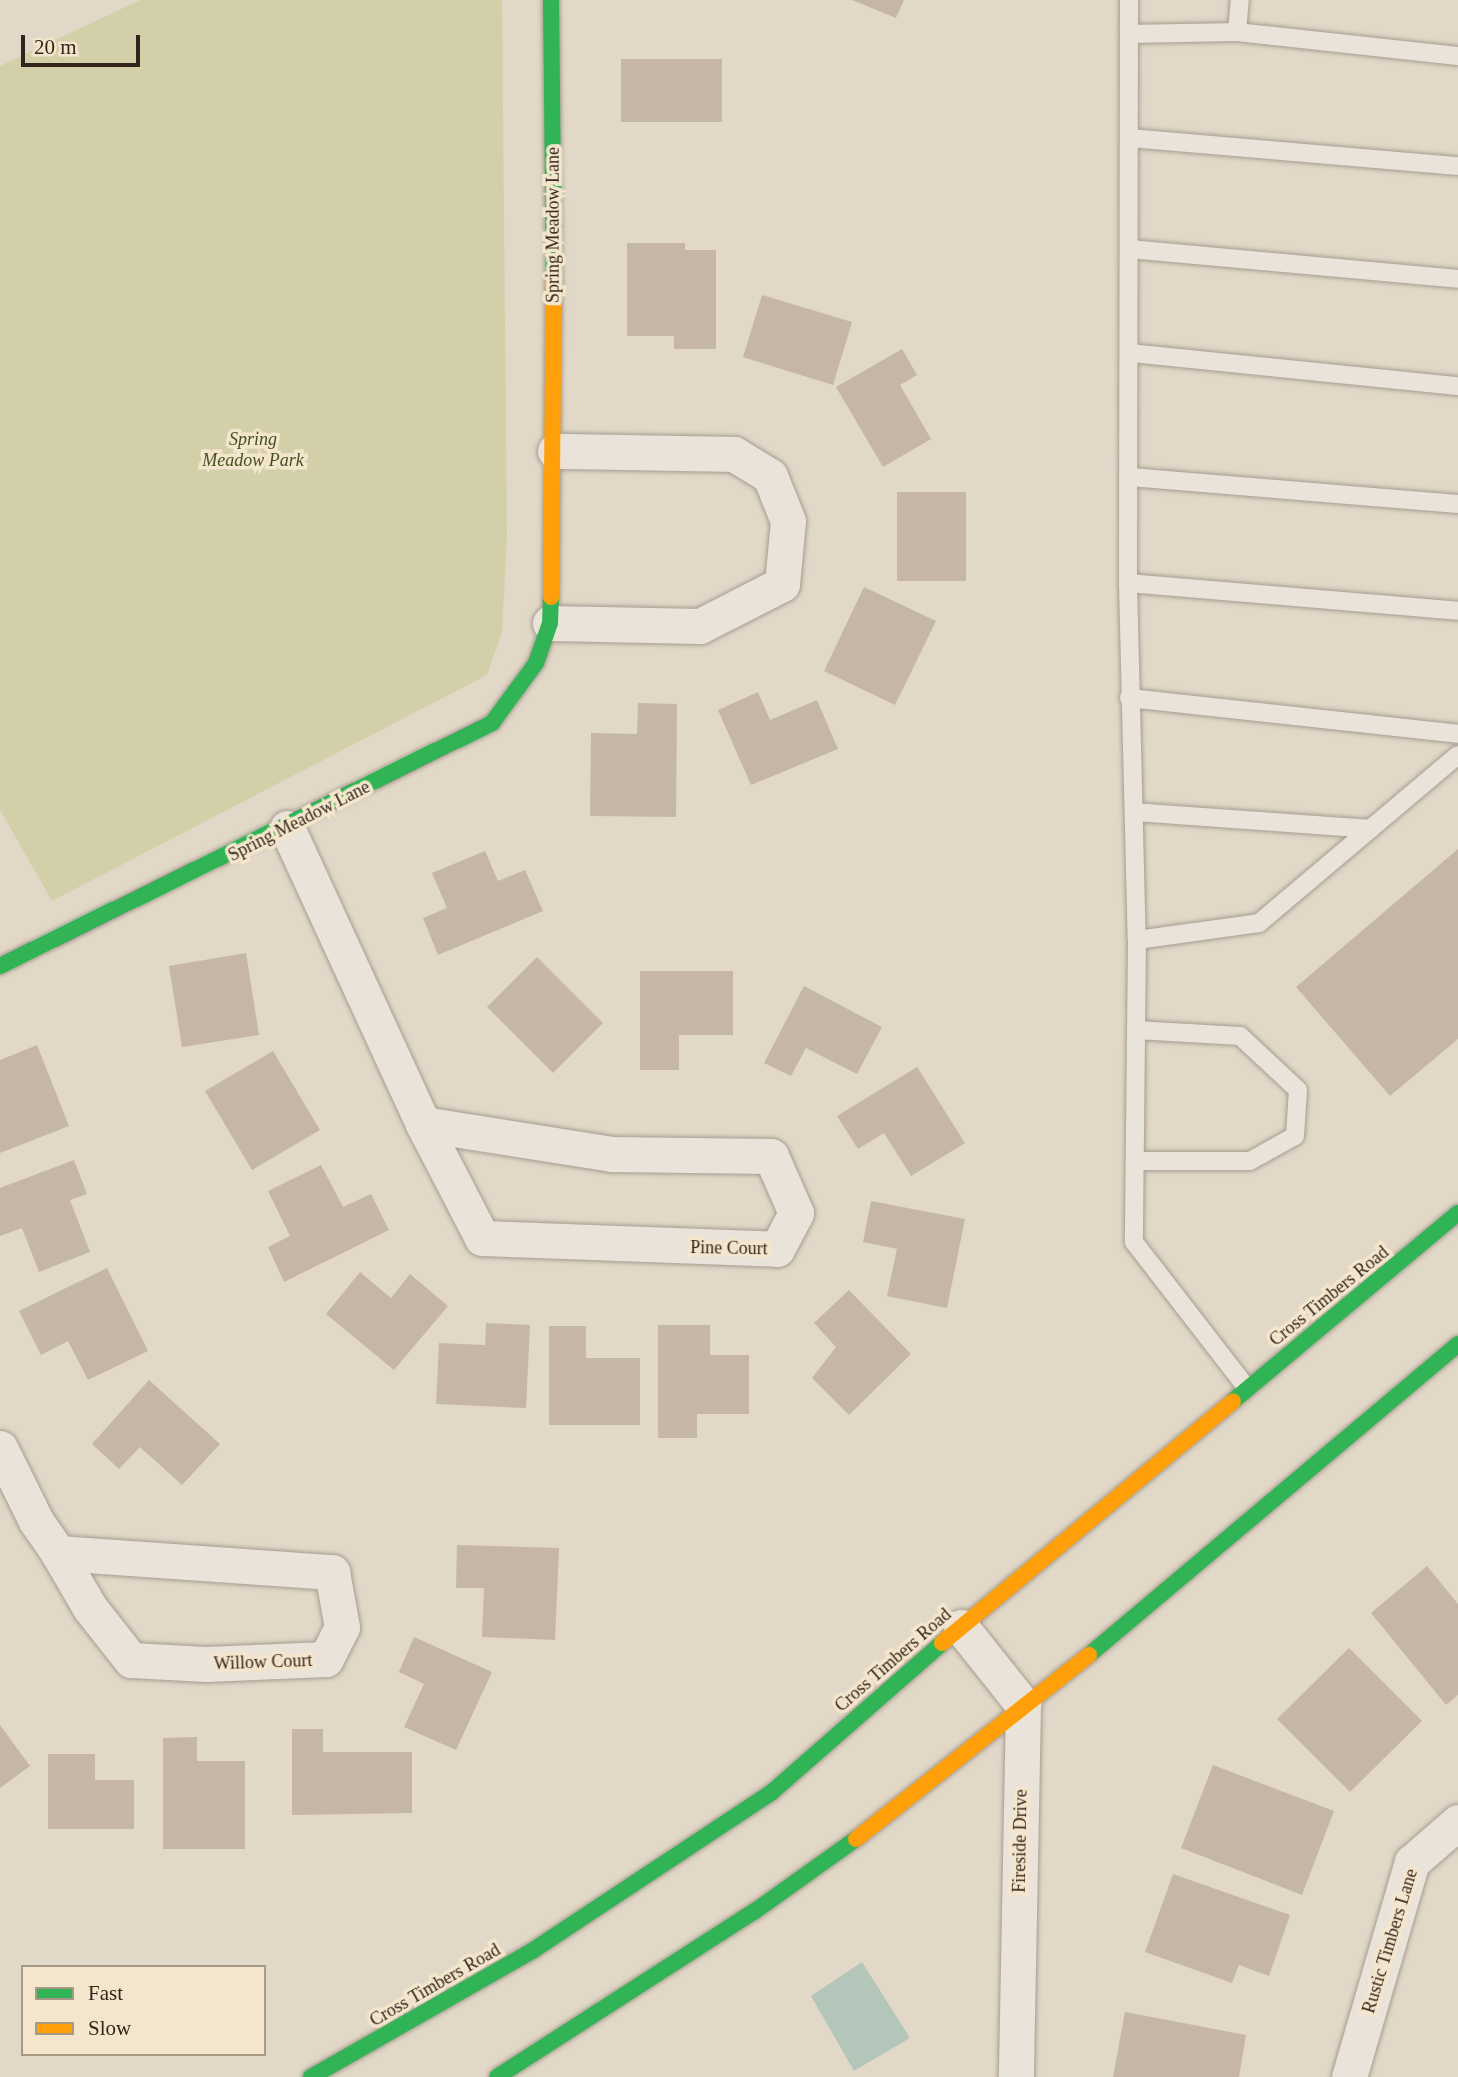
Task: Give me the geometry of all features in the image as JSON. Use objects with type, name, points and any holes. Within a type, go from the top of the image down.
[{"type":"main road","name":"Spring Meadow Lane","points":[[0,966],[287,828],[492,723],[536,663],[550,623],[555,451],[551,0]]},
{"type":"main road","name":"Cross Timbers Road","points":[[311,2077],[532,1951],[772,1791],[961,1627],[1458,1213]]},
{"type":"main road","points":[[497,2077],[755,1911],[858,1836],[1084,1659],[1458,1344]]},
{"type":"street","points":[[550,623],[700,626],[782,584],[788,521],[769,476],[734,454],[555,451]]},
{"type":"street","name":"Pine Court","points":[[287,828],[423,1124],[482,1238],[777,1249],[796,1213],[771,1156],[612,1154],[423,1124]]},
{"type":"street","name":"Willow Court","points":[[0,1448],[36,1521],[90,1608],[131,1660],[206,1664],[326,1659],[342,1627],[332,1572],[58,1553]]},
{"type":"street","points":[[961,1627],[1023,1705]]},
{"type":"street","name":"Fireside Drive","points":[[1016,2077],[1023,1705]]},
{"type":"street","name":"Rustic Timbers Lane","points":[[1349,2077],[1412,1862],[1458,1822]]},
{"type":"lane","points":[[1129,0],[1132,354],[1128,583],[1137,940],[1134,1242],[1246,1387]]},
{"type":"lane","points":[[1237,32],[1240,0]]},
{"type":"lane","points":[[1129,34],[1237,32],[1458,56]]},
{"type":"lane","points":[[1130,138],[1458,166]]},
{"type":"lane","points":[[1130,249],[1458,279]]},
{"type":"lane","points":[[1132,354],[1458,386]]},
{"type":"lane","points":[[1130,477],[1458,504]]},
{"type":"lane","points":[[1128,583],[1458,611]]},
{"type":"lane","points":[[1129,698],[1458,734]]},
{"type":"lane","points":[[1137,940],[1259,923],[1458,755]]},
{"type":"lane","points":[[1134,812],[1370,830]]},
{"type":"lane","points":[[1135,1161],[1250,1161],[1295,1136],[1298,1090],[1240,1036],[1136,1030]]},
{"type":"green space","name":"Spring Meadow Park","points":[[140,0],[502,0],[507,537],[502,632],[487,675],[52,901],[0,810],[0,66]]},
{"type":"shaded area","points":[[862,1962],[910,2038],[854,2071],[811,1996]]},
{"type":"building","points":[[852,0],[904,0],[896,18]]},
{"type":"building","points":[[621,59],[722,59],[722,122],[621,122]]},
{"type":"building","points":[[627,243],[685,243],[685,250],[716,250],[716,349],[674,349],[674,336],[627,336]]},
{"type":"building","points":[[762,295],[852,322],[833,385],[743,357]]},
{"type":"building","points":[[902,349],[917,375],[900,385],[931,439],[883,467],[836,387]]},
{"type":"building","points":[[897,492],[966,492],[966,581],[897,581]]},
{"type":"building","points":[[864,587],[936,621],[895,705],[824,671]]},
{"type":"building","points":[[758,692],[770,720],[817,700],[838,749],[751,785],[718,710]]},
{"type":"building","points":[[638,703],[677,704],[676,817],[590,816],[591,733],[637,734]]},
{"type":"building","points":[[1458,849],[1458,1039],[1390,1096],[1296,987]]},
{"type":"building","points":[[485,851],[498,881],[525,870],[543,911],[438,955],[423,918],[447,908],[432,873]]},
{"type":"building","points":[[246,953],[259,1035],[182,1047],[169,966]]},
{"type":"building","points":[[537,957],[603,1023],[553,1073],[487,1007]]},
{"type":"building","points":[[640,971],[733,971],[733,1035],[679,1035],[679,1070],[640,1070]]},
{"type":"building","points":[[804,986],[882,1027],[857,1074],[806,1048],[791,1076],[764,1063]]},
{"type":"building","points":[[37,1045],[69,1126],[0,1153],[0,1060]]},
{"type":"building","points":[[273,1051],[320,1130],[252,1170],[205,1091]]},
{"type":"building","points":[[917,1067],[965,1143],[911,1176],[884,1133],[858,1149],[837,1116]]},
{"type":"building","points":[[74,1160],[87,1194],[70,1200],[90,1252],[39,1272],[22,1228],[0,1236],[0,1188]]},
{"type":"building","points":[[321,1165],[343,1207],[371,1194],[389,1230],[284,1282],[268,1247],[290,1236],[268,1191]]},
{"type":"building","points":[[871,1201],[965,1219],[947,1308],[887,1296],[897,1249],[863,1242]]},
{"type":"building","points":[[107,1268],[148,1351],[88,1380],[68,1341],[41,1355],[19,1311]]},
{"type":"building","points":[[360,1272],[391,1298],[410,1274],[448,1306],[394,1370],[326,1314]]},
{"type":"building","points":[[849,1290],[911,1354],[849,1415],[812,1378],[836,1347],[814,1323]]},
{"type":"building","points":[[486,1323],[530,1325],[526,1408],[436,1404],[439,1343],[485,1345]]},
{"type":"building","points":[[658,1325],[710,1325],[710,1355],[749,1355],[749,1414],[697,1414],[697,1438],[658,1438]]},
{"type":"building","points":[[549,1326],[586,1326],[586,1358],[640,1358],[640,1425],[549,1425]]},
{"type":"building","points":[[149,1380],[220,1444],[182,1485],[140,1447],[119,1469],[92,1444]]},
{"type":"building","points":[[457,1545],[559,1548],[555,1640],[482,1637],[484,1588],[456,1588]]},
{"type":"building","points":[[1427,1566],[1458,1604],[1458,1695],[1446,1705],[1371,1613]]},
{"type":"building","points":[[414,1637],[492,1672],[456,1750],[404,1727],[424,1684],[399,1672]]},
{"type":"building","points":[[1349,1648],[1422,1721],[1350,1792],[1277,1719]]},
{"type":"building","points":[[0,1725],[30,1766],[0,1788]]},
{"type":"building","points":[[292,1729],[323,1729],[323,1752],[412,1752],[412,1813],[292,1815]]},
{"type":"building","points":[[197,1737],[197,1761],[245,1761],[245,1849],[163,1849],[163,1738]]},
{"type":"building","points":[[48,1754],[95,1754],[95,1780],[134,1780],[134,1829],[48,1829]]},
{"type":"building","points":[[1213,1765],[1334,1811],[1302,1895],[1181,1848]]},
{"type":"building","points":[[1173,1874],[1290,1915],[1269,1976],[1239,1965],[1232,1983],[1145,1952]]},
{"type":"building","points":[[1125,2012],[1246,2035],[1239,2077],[1113,2077]]},
{"type":"traffic: fast","points":[[551,0],[554,284]]},
{"type":"traffic: fast","points":[[0,966],[492,723],[536,663],[550,623],[551,597]]},
{"type":"traffic: fast","points":[[1233,1401],[1458,1213]]},
{"type":"traffic: fast","points":[[1089,1655],[1458,1344]]},
{"type":"traffic: fast","points":[[311,2077],[532,1951],[772,1792],[942,1643]]},
{"type":"traffic: fast","points":[[497,2077],[755,1911],[856,1839]]},
{"type":"traffic: slow","points":[[551,597],[554,284]]},
{"type":"traffic: slow","points":[[942,1643],[1233,1401]]},
{"type":"traffic: slow","points":[[856,1839],[1089,1655]]}]
